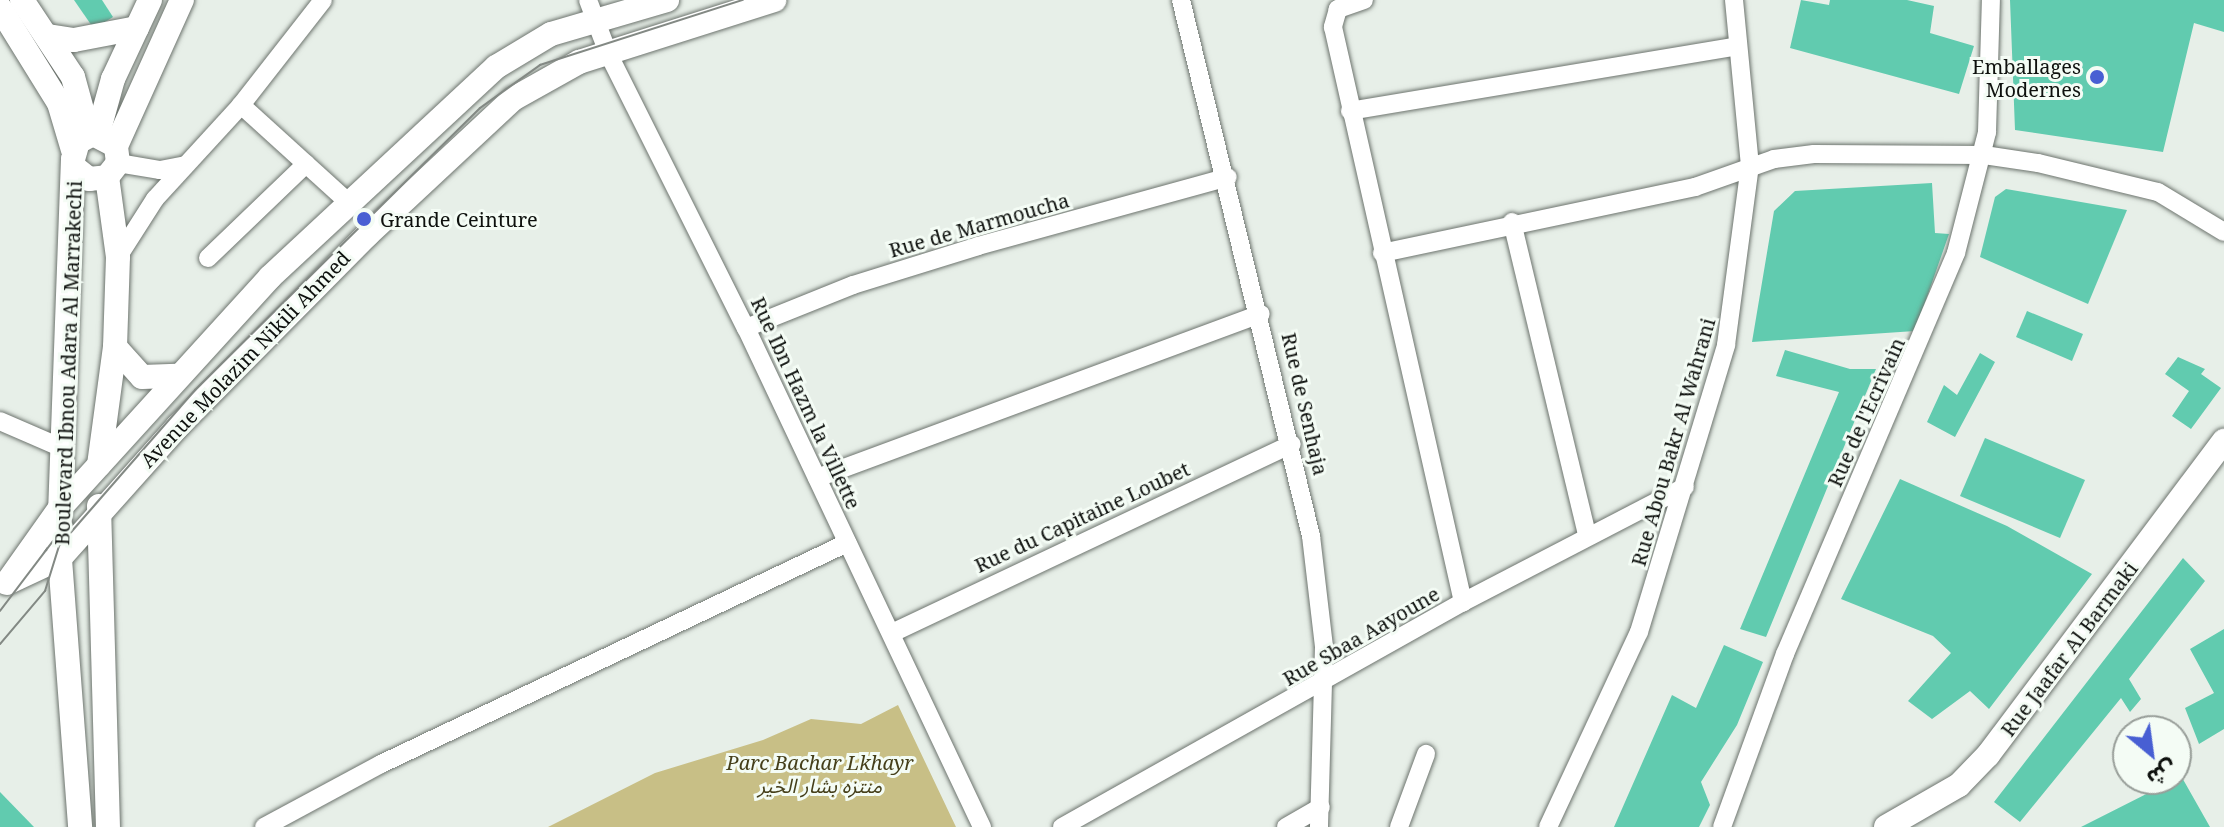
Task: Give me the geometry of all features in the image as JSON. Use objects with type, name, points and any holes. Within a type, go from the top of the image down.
[{"type":"street","name":"Boulevard Ibnou Adara Al Marrakechi","points":[[22,0],[48,36],[85,104],[118,257],[115,347],[99,463],[108,827]]},
{"type":"street","points":[[97,153],[109,90],[150,0]]},
{"type":"street","points":[[97,153],[182,0]]},
{"type":"street","points":[[118,257],[135,225],[241,105],[323,0]]},
{"type":"street","name":"Avenue Molazim Nikili Ahmed","points":[[3,587],[60,508],[177,376],[349,203],[496,67],[551,34],[587,7],[667,0]]},
{"type":"street","name":"Avenue Molazim Nikili Ahmed","points":[[60,558],[100,511],[367,235],[513,99],[551,74],[774,0]]},
{"type":"street","name":"Rue de Senhaja","points":[[1181,0],[1228,177],[1292,444],[1318,579],[1324,683],[1319,827]]},
{"type":"street","points":[[1364,0],[1347,3],[1334,15],[1350,111],[1463,602]]},
{"type":"street","name":"Rue Abou Bakr Al Wahrani","points":[[1548,827],[1639,632],[1726,345],[1750,166],[1734,0]]},
{"type":"street","name":"Rue de l'Ecrivain","points":[[1722,827],[1785,654],[1946,282],[1984,155],[1990,99],[1991,0]]},
{"type":"street","name":"Rue Ibn Hazm la Villette","points":[[587,7],[746,328],[982,827]]},
{"type":"street","name":"Boulevard Ibnou Adara Al Marrakechi","points":[[0,8],[59,103],[97,153],[60,447],[60,558],[80,827]]},
{"type":"street","points":[[48,36],[74,40],[137,28]]},
{"type":"street","points":[[1350,111],[1737,46]]},
{"type":"street","points":[[241,105],[349,203]]},
{"type":"street","points":[[97,153],[160,170],[185,165]]},
{"type":"street","points":[[1382,253],[1512,222],[1695,187],[1750,166],[1814,154],[1984,155],[2097,175],[2158,192],[2224,232]]},
{"type":"street","points":[[208,258],[306,164]]},
{"type":"street","name":"Rue de Marmoucha","points":[[746,328],[936,259],[1228,177]]},
{"type":"street","points":[[1512,222],[1587,535]]},
{"type":"street","points":[[817,478],[1261,314]]},
{"type":"street","points":[[115,347],[142,377],[177,376]]},
{"type":"street","points":[[0,421],[60,447]]},
{"type":"street","name":"Rue Jaafar Al Barmaki","points":[[1886,827],[1959,785],[1988,755],[2224,441]]},
{"type":"street","name":"Rue du Capitaine Loubet","points":[[892,633],[1292,444]]},
{"type":"street","name":"Rue Sbaa Aayoune","points":[[1062,827],[1324,683],[1463,602],[1587,535],[1685,487]]},
{"type":"street","points":[[264,827],[381,764],[847,543]]},
{"type":"street","points":[[3,587],[60,558]]},
{"type":"street","points":[[1399,827],[1426,754]]},
{"type":"street","points":[[1286,827],[1321,807]]},
{"type":"green space","name":"Parc Bachar Lkhayr منتزه بشار الخير","points":[[898,705],[956,827],[548,827],[655,773],[763,740],[811,719],[861,724]]},
{"type":"building","points":[[74,0],[102,0],[113,17],[94,29]]},
{"type":"building","points":[[1801,0],[1829,5],[1830,0],[1907,0],[1934,6],[1930,33],[1974,46],[1959,94],[1790,48]]},
{"type":"building","name":"Emballages Modernes","points":[[2010,0],[2224,0],[2224,32],[2194,23],[2163,152],[2015,130]]},
{"type":"building","points":[[1932,183],[1935,233],[1949,234],[1915,331],[1752,342],[1774,211],[1795,191]]},
{"type":"building","points":[[2006,189],[2127,210],[2088,304],[1980,257],[1995,197]]},
{"type":"building","points":[[2027,311],[2083,334],[2072,361],[2016,337]]},
{"type":"building","points":[[1785,350],[1850,369],[1876,369],[1766,637],[1740,629],[1839,392],[1776,376]]},
{"type":"building","points":[[1980,353],[1995,362],[1955,437],[1927,422],[1944,385],[1957,395]]},
{"type":"building","points":[[2178,357],[2205,369],[2201,374],[2221,388],[2191,429],[2172,416],[2189,391],[2165,374]]},
{"type":"building","points":[[1985,438],[2085,480],[2060,538],[1960,496]]},
{"type":"building","points":[[1900,479],[2007,526],[2092,574],[1989,709],[1970,691],[1932,719],[1908,701],[1951,653],[1933,636],[1841,599]]},
{"type":"building","points":[[2183,558],[2205,581],[2129,679],[2141,699],[2130,712],[2121,698],[2020,822],[1994,802]]},
{"type":"building","points":[[2224,629],[2224,729],[2199,744],[2192,726],[2192,715],[2188,715],[2185,708],[2214,693],[2190,649]]},
{"type":"building","points":[[1724,645],[1763,662],[1737,725],[1701,782],[1710,805],[1699,827],[1614,827],[1672,695],[1696,708]]},
{"type":"building","points":[[0,792],[34,827],[0,827]]},
{"type":"building","points":[[2144,795],[2192,795],[2210,827],[2081,827]]},
{"type":"tram line","points":[[0,644],[45,591],[59,546],[195,390],[480,108],[540,65],[743,0]]},
{"type":"tram line","points":[[0,611],[53,541]]},
{"type":"place","name":"Emballages Modernes","points":[[2097,77]]},
{"type":"place","name":"Grande Ceinture","points":[[364,219]]}]
